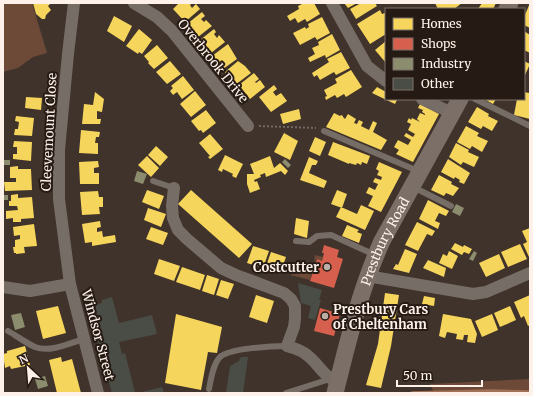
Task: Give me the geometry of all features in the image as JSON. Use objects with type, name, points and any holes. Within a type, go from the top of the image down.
[{"type":"main road","name":"Prestbury Road","points":[[334,385],[367,276],[375,255],[411,186],[456,106]]},
{"type":"street","name":"Cleevemount Close","points":[[70,284],[59,199],[59,150],[74,3]]},
{"type":"street","name":"Overbrook Drive","points":[[134,3],[157,17],[172,31],[248,126]]},
{"type":"street","points":[[332,3],[367,66],[385,80]]},
{"type":"street","points":[[427,100],[456,106]]},
{"type":"street","points":[[174,188],[172,206],[173,218],[178,230],[221,268],[284,293],[291,299],[294,306],[295,319],[294,327],[287,346],[308,355],[334,385]]},
{"type":"street","points":[[367,276],[473,294],[486,292],[530,273]]},
{"type":"street","points":[[3,286],[30,291],[70,284]]},
{"type":"street","name":"Windsor Street","points":[[70,284],[98,393]]},
{"type":"lane","points":[[477,100],[530,126]]},
{"type":"lane","points":[[324,131],[420,171]]},
{"type":"lane","points":[[152,181],[174,188]]},
{"type":"lane","points":[[411,186],[451,206]]},
{"type":"lane","points":[[296,241],[309,242],[317,236],[331,235],[375,255]]},
{"type":"lane","points":[[8,331],[36,347],[44,349],[53,348],[84,339]]},
{"type":"lane","points":[[210,389],[215,366],[219,357],[225,354],[256,348],[287,346]]},
{"type":"lane","points":[[286,393],[334,385]]},
{"type":"path","points":[[248,126],[322,128],[324,131]]},
{"type":"shaded area","points":[[3,3],[32,3],[47,53],[33,57],[18,68],[3,72]]},
{"type":"shaded area","points":[[315,255],[323,257],[322,261],[316,259],[310,280],[291,275],[291,268],[304,270],[306,262],[314,263]]},
{"type":"shaded area","points":[[530,379],[530,393],[434,393],[430,384]]},
{"type":"building: Homes","points":[[33,3],[51,3],[48,6],[51,10],[46,15],[45,19],[42,19],[36,14]]},
{"type":"building: Homes","points":[[179,3],[192,3],[190,5],[192,8],[196,4],[200,9],[185,22],[173,9]]},
{"type":"building: Homes","points":[[304,3],[314,3],[320,14],[307,22],[305,19],[298,23],[295,18],[290,21],[287,16],[299,9],[298,6]]},
{"type":"building: Homes","points":[[344,3],[357,3],[348,8]]},
{"type":"building: Homes","points":[[361,3],[375,3],[377,6],[356,19],[350,9]]},
{"type":"building: Homes","points":[[435,3],[462,3],[455,8],[438,8]]},
{"type":"building: Homes","points":[[482,3],[496,3],[494,8],[479,8]]},
{"type":"building: Homes","points":[[530,3],[530,28],[525,26],[525,15]]},
{"type":"building: Homes","points":[[380,10],[382,14],[385,13],[385,35],[370,44],[357,24]]},
{"type":"building: Homes","points":[[202,12],[205,16],[201,19],[204,22],[206,20],[212,26],[198,37],[187,24]]},
{"type":"building: Homes","points":[[114,16],[132,26],[124,42],[107,31]]},
{"type":"building: Homes","points":[[322,17],[330,33],[317,40],[315,37],[300,45],[293,33],[305,27],[306,29],[309,27],[308,24]]},
{"type":"building: Homes","points":[[139,29],[152,40],[142,54],[139,52],[138,54],[126,46]]},
{"type":"building: Homes","points":[[214,29],[216,32],[214,34],[217,38],[219,35],[225,42],[211,53],[200,40]]},
{"type":"building: Homes","points":[[525,32],[530,35],[530,53],[525,50]]},
{"type":"building: Homes","points":[[332,34],[340,50],[326,58],[325,55],[310,62],[308,58],[315,54],[312,48],[319,45],[318,42]]},
{"type":"building: Homes","points":[[385,42],[385,62],[375,50]]},
{"type":"building: Homes","points":[[228,44],[237,59],[223,69],[212,56]]},
{"type":"building: Homes","points":[[157,45],[168,58],[154,69],[144,56]]},
{"type":"building: Homes","points":[[341,52],[350,68],[336,75],[334,72],[320,80],[317,75],[314,77],[312,73],[329,62],[327,59]]},
{"type":"building: Homes","points":[[170,61],[181,74],[167,84],[156,72]]},
{"type":"building: Homes","points":[[238,61],[251,73],[235,85],[225,72]]},
{"type":"building: Homes","points":[[525,62],[530,64],[525,75]]},
{"type":"building: Homes","points":[[351,70],[362,87],[346,97],[344,94],[337,98],[335,95],[326,100],[325,97],[327,96],[324,90],[337,83],[335,79]]},
{"type":"building: Homes","points":[[254,73],[259,79],[255,82],[256,83],[260,80],[265,87],[250,99],[239,85]]},
{"type":"building: Homes","points":[[183,76],[194,90],[182,99],[177,92],[173,95],[170,91],[173,88],[171,86]]},
{"type":"building: Homes","points":[[274,85],[277,89],[273,92],[276,96],[281,93],[287,101],[271,112],[259,97]]},
{"type":"building: Homes","points":[[377,87],[385,91],[385,99],[372,93]]},
{"type":"building: Homes","points":[[529,90],[530,119],[514,115],[517,100],[525,100],[525,92],[529,93]]},
{"type":"building: Homes","points":[[195,91],[206,105],[191,117],[180,104]]},
{"type":"building: Homes","points":[[95,92],[104,99],[102,112],[97,111],[97,119],[101,119],[100,124],[82,124],[84,104],[93,105]]},
{"type":"building: Homes","points":[[26,97],[42,98],[41,110],[25,108]]},
{"type":"building: Homes","points":[[387,100],[397,100],[395,104]]},
{"type":"building: Homes","points":[[486,100],[495,100],[493,104]]},
{"type":"building: Homes","points":[[420,104],[439,114],[413,162],[396,154],[399,150],[394,147],[398,140],[408,145],[411,140],[404,136],[406,133],[413,137],[415,134],[408,130],[411,124],[407,122],[409,118],[411,120],[412,118],[420,122],[417,119],[420,113],[425,114],[422,112],[423,110],[418,108]]},
{"type":"building: Homes","points":[[477,107],[489,114],[488,116],[498,121],[492,131],[483,126],[481,129],[468,122]]},
{"type":"building: Homes","points":[[299,109],[301,119],[283,124],[280,114]]},
{"type":"building: Homes","points":[[206,110],[216,123],[203,133],[201,130],[199,131],[191,121]]},
{"type":"building: Homes","points":[[334,113],[343,116],[345,119],[348,114],[356,119],[354,123],[357,124],[359,120],[363,122],[361,126],[369,130],[373,121],[377,123],[373,132],[387,140],[381,150],[326,127]]},
{"type":"building: Homes","points":[[16,116],[34,118],[32,136],[14,135],[15,129],[18,129],[19,122],[15,121]]},
{"type":"building: Homes","points":[[466,126],[479,133],[477,136],[488,141],[482,152],[472,146],[470,149],[457,142]]},
{"type":"building: Homes","points":[[81,130],[100,132],[99,137],[96,137],[95,143],[98,143],[98,154],[79,153]]},
{"type":"building: Homes","points":[[284,133],[298,141],[290,160],[274,152]]},
{"type":"building: Homes","points":[[210,134],[223,149],[210,159],[208,157],[210,156],[199,143]]},
{"type":"building: Homes","points":[[315,137],[326,142],[320,156],[309,151]]},
{"type":"building: Homes","points":[[14,141],[32,142],[31,161],[13,159],[13,154],[17,154],[17,147],[13,147]]},
{"type":"building: Homes","points":[[333,142],[370,156],[367,164],[362,162],[361,165],[357,163],[356,165],[349,164],[328,155]]},
{"type":"building: Homes","points":[[456,143],[469,150],[468,152],[479,157],[474,167],[463,162],[461,165],[449,157]]},
{"type":"building: Homes","points":[[156,146],[168,157],[160,166],[148,155]]},
{"type":"building: Homes","points":[[225,155],[243,164],[236,178],[232,176],[233,174],[223,169],[222,172],[218,170]]},
{"type":"building: Homes","points":[[147,156],[159,168],[151,177],[138,165]]},
{"type":"building: Homes","points":[[270,156],[274,168],[280,163],[288,171],[285,175],[281,171],[266,177],[265,173],[260,175],[261,177],[254,180],[255,182],[257,181],[260,189],[250,193],[247,184],[247,174],[254,174],[250,164]]},
{"type":"building: Homes","points":[[309,157],[318,161],[316,165],[312,165],[309,173],[327,181],[324,188],[300,180]]},
{"type":"building: Homes","points":[[448,159],[470,173],[464,184],[459,182],[460,180],[455,177],[454,179],[441,172]]},
{"type":"building: Homes","points":[[98,161],[99,167],[94,168],[94,173],[99,173],[99,184],[80,184],[79,162]]},
{"type":"building: Homes","points":[[379,162],[402,172],[381,212],[368,206],[373,196],[366,193],[369,187],[375,190],[378,184],[373,182],[375,178],[381,180],[382,177],[377,175],[379,171],[376,169]]},
{"type":"building: Homes","points":[[18,166],[18,169],[31,169],[32,190],[5,191],[4,182],[16,182],[16,178],[10,178],[10,167]]},
{"type":"building: Homes","points":[[439,175],[452,182],[451,184],[459,188],[453,196],[446,193],[444,196],[431,190]]},
{"type":"building: Homes","points":[[147,190],[164,196],[159,209],[142,202]]},
{"type":"building: Homes","points":[[191,190],[252,244],[239,258],[178,204]]},
{"type":"building: Homes","points":[[337,190],[347,194],[342,208],[331,204]]},
{"type":"building: Homes","points":[[98,191],[99,197],[103,197],[103,207],[99,207],[100,214],[82,215],[80,192]]},
{"type":"building: Homes","points":[[18,194],[18,198],[32,197],[34,218],[21,219],[21,222],[13,222],[13,218],[6,219],[6,211],[18,210],[17,206],[9,206],[9,201],[11,201],[11,195]]},
{"type":"building: Homes","points":[[428,200],[449,211],[446,216],[439,213],[435,221],[440,223],[438,229],[419,219]]},
{"type":"building: Homes","points":[[361,205],[374,211],[365,230],[336,217],[341,207],[357,214]]},
{"type":"building: Homes","points":[[148,208],[166,214],[161,227],[144,220]]},
{"type":"building: Homes","points":[[296,218],[309,221],[307,238],[294,234]]},
{"type":"building: Homes","points":[[100,221],[101,227],[97,228],[97,232],[102,231],[103,237],[115,235],[116,242],[92,246],[92,242],[85,243],[82,224]]},
{"type":"building: Homes","points":[[417,222],[435,231],[432,236],[427,234],[418,251],[405,245]]},
{"type":"building: Homes","points":[[34,224],[37,246],[24,247],[25,253],[14,253],[13,247],[15,247],[15,240],[20,239],[20,235],[14,236],[13,227]]},
{"type":"building: Homes","points":[[347,225],[359,230],[357,232],[362,234],[359,243],[342,236]]},
{"type":"building: Homes","points":[[151,227],[168,233],[163,245],[146,239]]},
{"type":"building: Homes","points":[[530,228],[529,257],[523,244],[527,242],[522,231]]},
{"type":"building: Homes","points":[[455,243],[472,249],[469,254],[464,252],[462,255],[451,249]]},
{"type":"building: Homes","points":[[520,244],[527,259],[508,267],[501,252]]},
{"type":"building: Homes","points":[[253,246],[269,251],[263,268],[247,263]]},
{"type":"building: Homes","points":[[405,249],[417,254],[409,273],[393,269],[396,264],[398,265]]},
{"type":"building: Homes","points":[[449,251],[458,256],[452,269],[439,263],[443,254],[447,256]]},
{"type":"building: Homes","points":[[271,252],[286,257],[280,274],[265,269]]},
{"type":"building: Homes","points":[[499,254],[505,268],[486,277],[479,263]]},
{"type":"building: Homes","points":[[159,259],[180,266],[174,281],[154,274]]},
{"type":"building: Homes","points":[[428,260],[446,268],[444,277],[423,268]]},
{"type":"building: Homes","points":[[182,267],[205,275],[200,290],[176,282]]},
{"type":"building: Homes","points":[[207,275],[219,279],[214,295],[202,291]]},
{"type":"building: Homes","points":[[221,280],[234,284],[228,299],[216,295]]},
{"type":"building: Homes","points":[[385,293],[399,295],[391,346],[381,388],[366,385],[378,344]]},
{"type":"building: Homes","points":[[256,295],[274,301],[267,323],[249,317]]},
{"type":"building: Homes","points":[[530,295],[530,325],[528,326],[524,316],[521,318],[514,302]]},
{"type":"building: Homes","points":[[424,296],[435,298],[434,306],[422,304]]},
{"type":"building: Homes","points":[[58,306],[66,333],[43,339],[36,311]]},
{"type":"building: Homes","points":[[510,306],[516,320],[500,327],[494,313]]},
{"type":"building: Homes","points":[[176,314],[222,327],[217,353],[208,352],[201,390],[165,383]]},
{"type":"building: Homes","points":[[443,314],[471,319],[477,334],[475,343],[467,342],[468,335],[464,335],[463,340],[456,339],[457,334],[447,332],[445,338],[439,336]]},
{"type":"building: Homes","points":[[492,314],[498,330],[482,337],[475,321]]},
{"type":"building: Homes","points":[[25,346],[30,365],[11,369],[10,366],[5,368],[3,354],[7,353],[7,351]]},
{"type":"building: Homes","points":[[61,357],[62,362],[72,359],[81,393],[57,393],[49,360]]},
{"type":"building: Shops","name":"Costcutter","points":[[324,245],[339,250],[337,257],[343,259],[334,288],[310,281],[317,259],[322,261]]},
{"type":"building: Shops","points":[[320,308],[340,314],[334,336],[314,331]]},
{"type":"building: Industry","points":[[285,159],[291,165],[288,168],[282,162]]},
{"type":"building: Industry","points":[[3,160],[10,160],[10,165],[3,165]]},
{"type":"building: Industry","points":[[137,171],[147,174],[143,184],[134,181]]},
{"type":"building: Industry","points":[[3,195],[8,195],[8,200],[3,200]]},
{"type":"building: Industry","points":[[456,204],[464,208],[460,216],[452,212]]},
{"type":"building: Industry","points":[[474,251],[477,253],[473,261],[469,259]]},
{"type":"building: Industry","points":[[21,313],[25,327],[15,330],[11,315]]},
{"type":"building: Industry","points":[[45,376],[48,386],[38,389],[35,379]]},
{"type":"building: Other","points":[[298,283],[322,290],[319,300],[321,300],[315,320],[308,318],[311,306],[301,303]]},
{"type":"building: Other","points":[[112,297],[119,323],[152,315],[157,334],[119,342],[122,354],[125,353],[135,393],[112,393],[97,339],[103,338],[95,305],[102,303],[102,300]]},
{"type":"building: Other","points":[[242,357],[248,357],[243,393],[226,393],[230,366],[239,361]]},
{"type":"building: Other","points":[[162,387],[164,393],[142,393],[142,392]]},
{"type":"waterway","points":[[412,393],[490,391],[530,392]]},
{"type":"place","name":"Costcutter","points":[[327,267]]},
{"type":"place","name":"Prestbury Cars of Cheltenham","points":[[325,316]]}]
